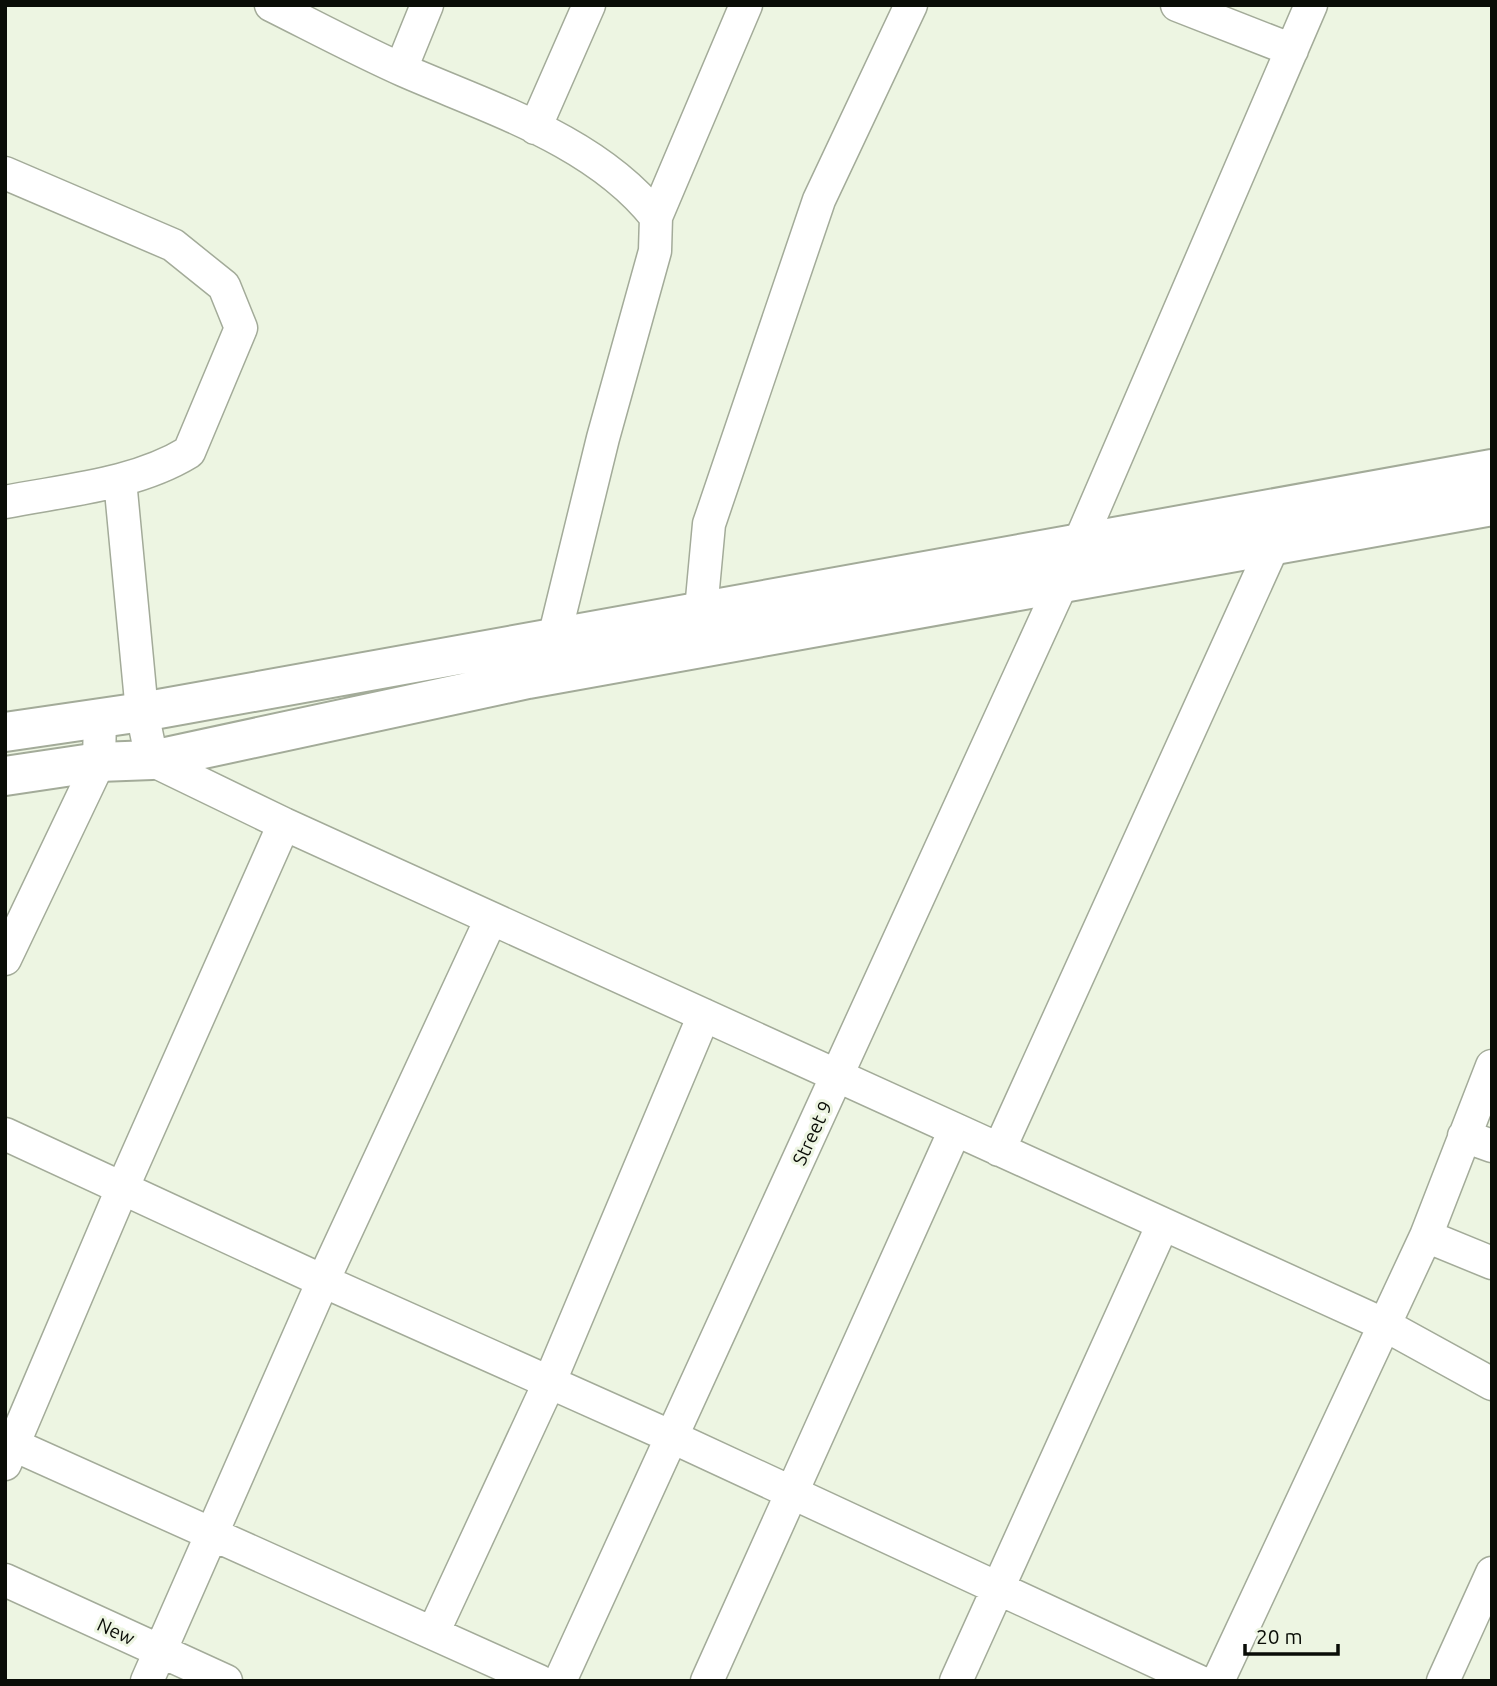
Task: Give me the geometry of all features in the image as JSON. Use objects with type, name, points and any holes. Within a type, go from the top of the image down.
[{"type":"main road","points":[[5,732],[142,712],[701,610],[1077,546],[1492,469]]},
{"type":"main road","points":[[5,776],[99,762],[152,760],[528,679],[1492,506]]},
{"type":"street","points":[[271,5],[401,69],[535,128],[617,175],[656,217]]},
{"type":"street","points":[[401,69],[427,5]]},
{"type":"street","points":[[535,128],[589,5]]},
{"type":"street","points":[[554,638],[655,251],[656,217],[746,5]]},
{"type":"street","points":[[701,610],[709,524],[814,213],[911,5]]},
{"type":"street","points":[[1177,5],[1292,50]]},
{"type":"street","name":"Street 9","points":[[560,1681],[1062,583],[1311,5]]},
{"type":"street","points":[[5,173],[173,245],[224,286],[241,328],[189,452],[174,461],[120,480],[5,502]]},
{"type":"street","points":[[120,480],[142,712],[152,760],[491,919],[1383,1324],[1492,1384]]},
{"type":"street","points":[[999,1150],[1274,544]]},
{"type":"street","points":[[5,959],[99,762],[100,717]]},
{"type":"street","points":[[284,824],[8,1450],[212,1534],[539,1681]]},
{"type":"street","points":[[148,1681],[323,1281],[491,919]]},
{"type":"street","points":[[433,1633],[550,1381],[704,1015]]},
{"type":"street","points":[[1218,1681],[1383,1324],[1426,1236],[1478,1141],[1492,1066]]},
{"type":"street","points":[[707,1681],[955,1130]]},
{"type":"street","points":[[5,1134],[323,1281],[550,1381],[1198,1681]]},
{"type":"street","points":[[956,1681],[1163,1224]]},
{"type":"street","points":[[1426,1236],[1492,1263]]},
{"type":"street","points":[[1443,1681],[1492,1573]]},
{"type":"street","name":"New","points":[[5,1580],[226,1681]]}]
